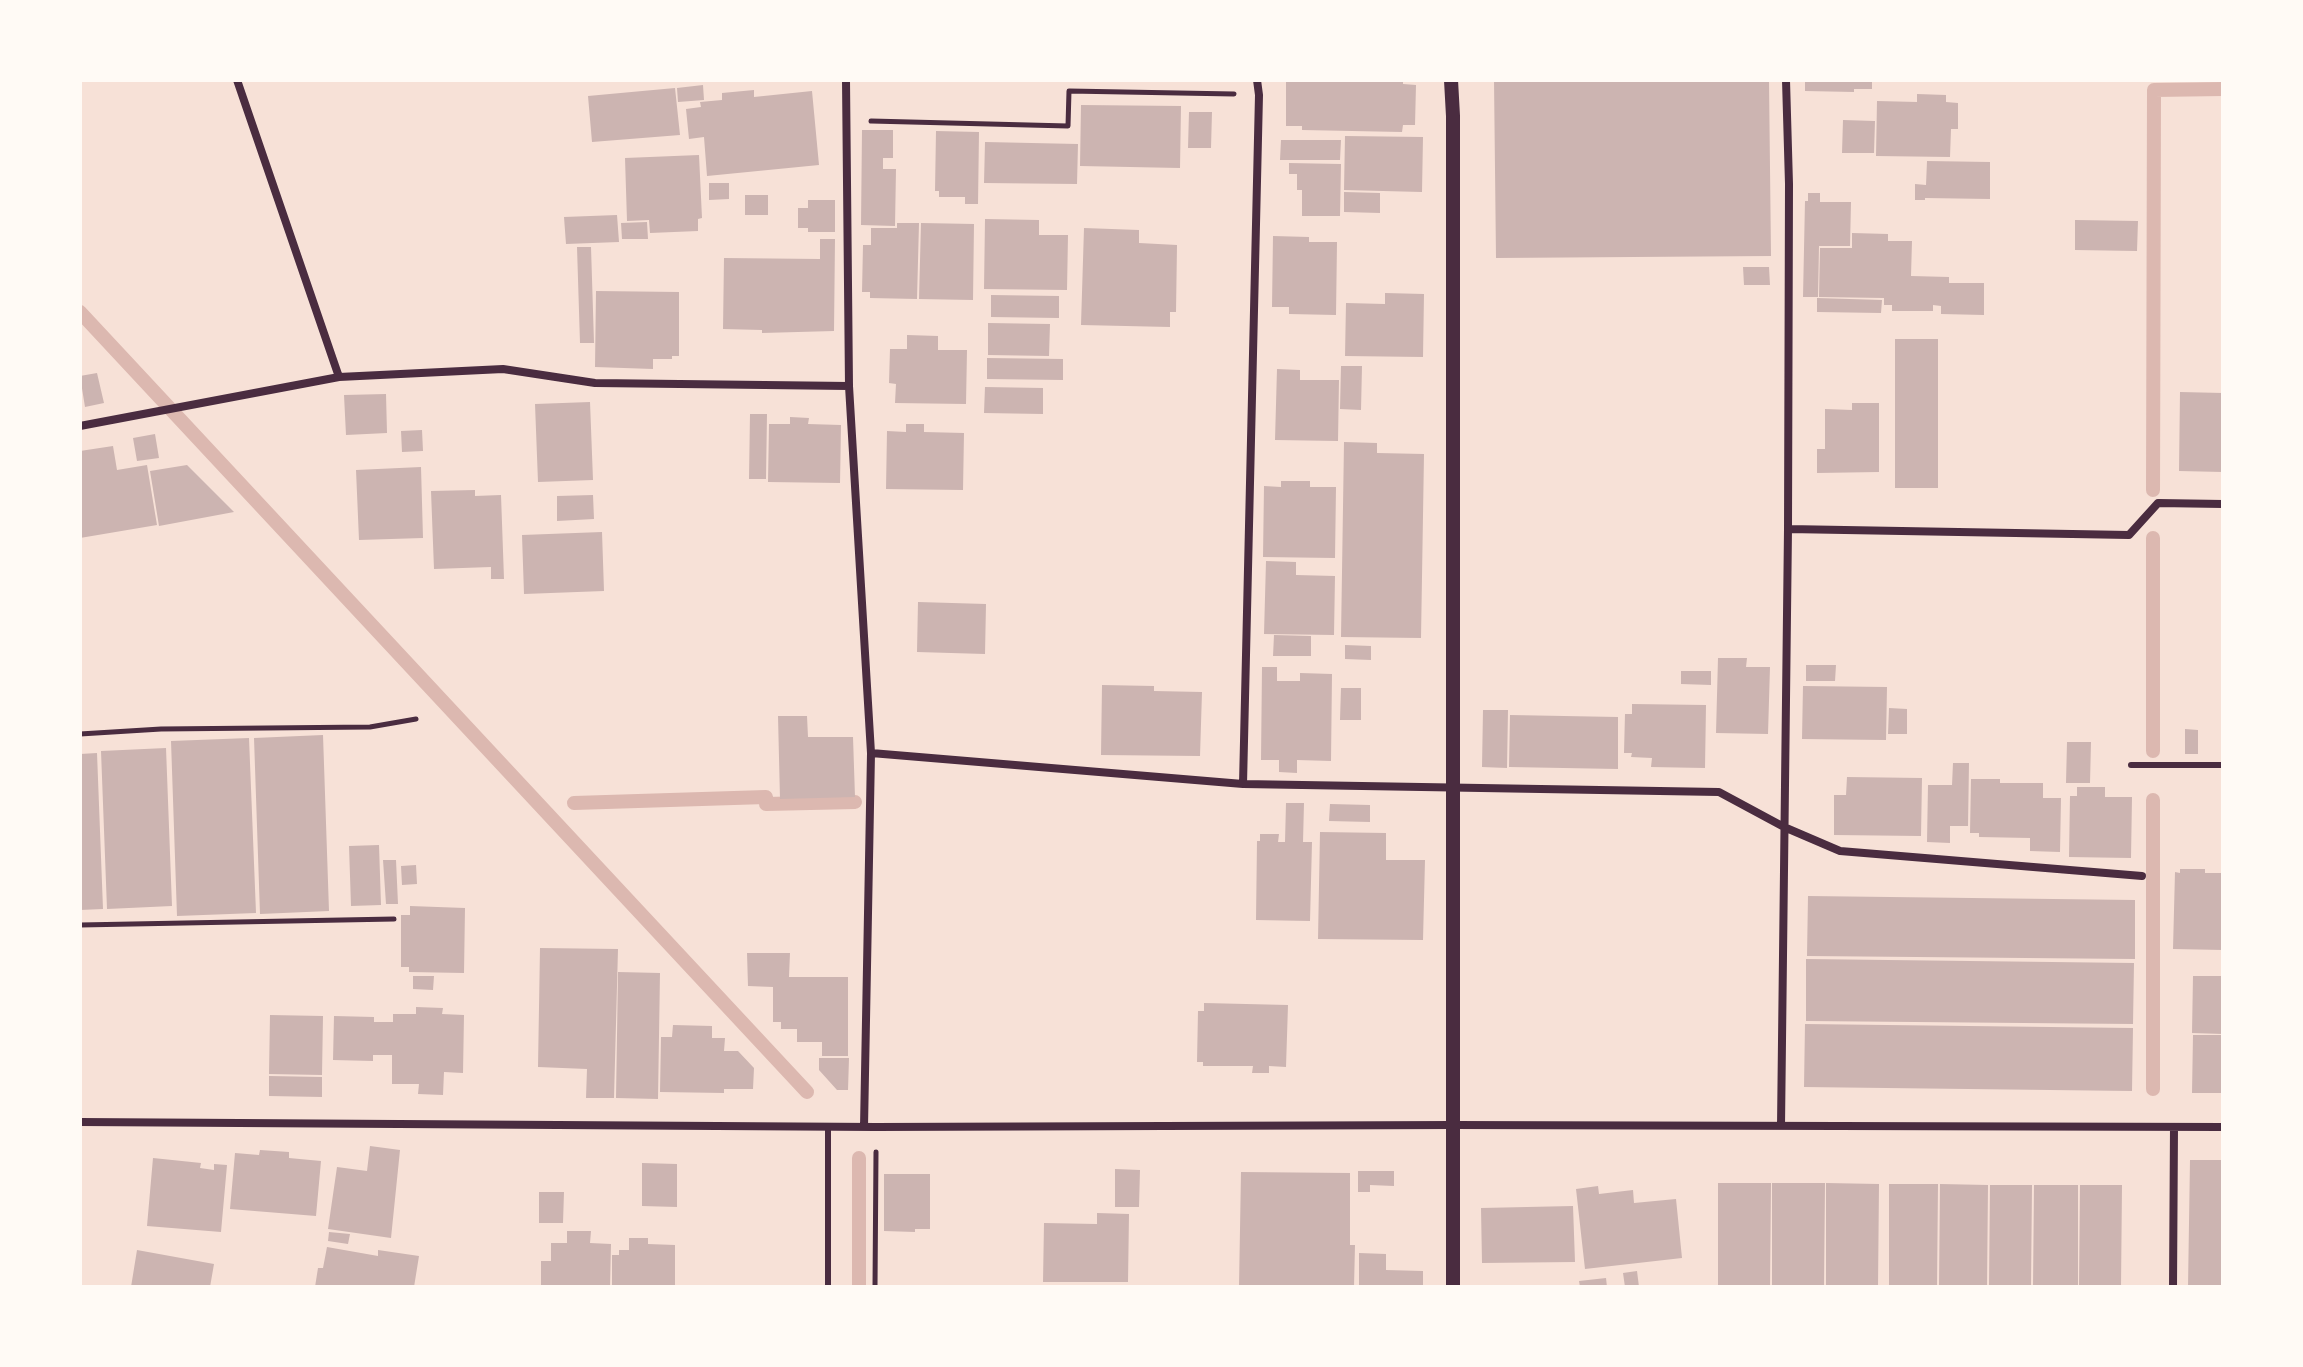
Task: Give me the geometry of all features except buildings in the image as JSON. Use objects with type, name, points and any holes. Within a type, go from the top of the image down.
[{"type":"street","points":[[237,80],[339,377]]},
{"type":"street","points":[[846,80],[849,386],[871,753],[864,1127]]},
{"type":"street","points":[[1243,784],[1257,80]]},
{"type":"street","points":[[1451,80],[1453,1287]]},
{"type":"street","points":[[1781,1126],[1788,529],[1789,184],[1786,80]]},
{"type":"street","points":[[80,426],[339,377],[503,369],[595,383],[849,386]]},
{"type":"street","points":[[1788,529],[2129,535],[2158,503],[2223,504]]},
{"type":"street","points":[[871,753],[1243,784],[1719,792],[1784,827],[1840,851],[2142,876]]},
{"type":"street","points":[[80,1122],[828,1127],[2223,1127]]},
{"type":"street","points":[[2173,1287],[2174,1127]]},
{"type":"lane","points":[[2131,765],[2223,765]]},
{"type":"lane","points":[[828,1127],[828,1287]]},
{"type":"path","points":[[846,121],[1068,126],[1069,91],[1259,95]]},
{"type":"path","points":[[80,734],[161,729],[370,727],[416,719]]},
{"type":"path","points":[[80,925],[394,919]]},
{"type":"path","points":[[875,1287],[876,1127]]},
{"type":"waterway","points":[[2153,490],[2154,90],[2223,89]]},
{"type":"waterway","points":[[80,312],[807,1092]]},
{"type":"waterway","points":[[2153,538],[2153,751]]},
{"type":"waterway","points":[[574,803],[766,797],[766,804],[855,802]]},
{"type":"waterway","points":[[2153,800],[2153,1089]]},
{"type":"waterway","points":[[859,1158],[859,1287]]}]
